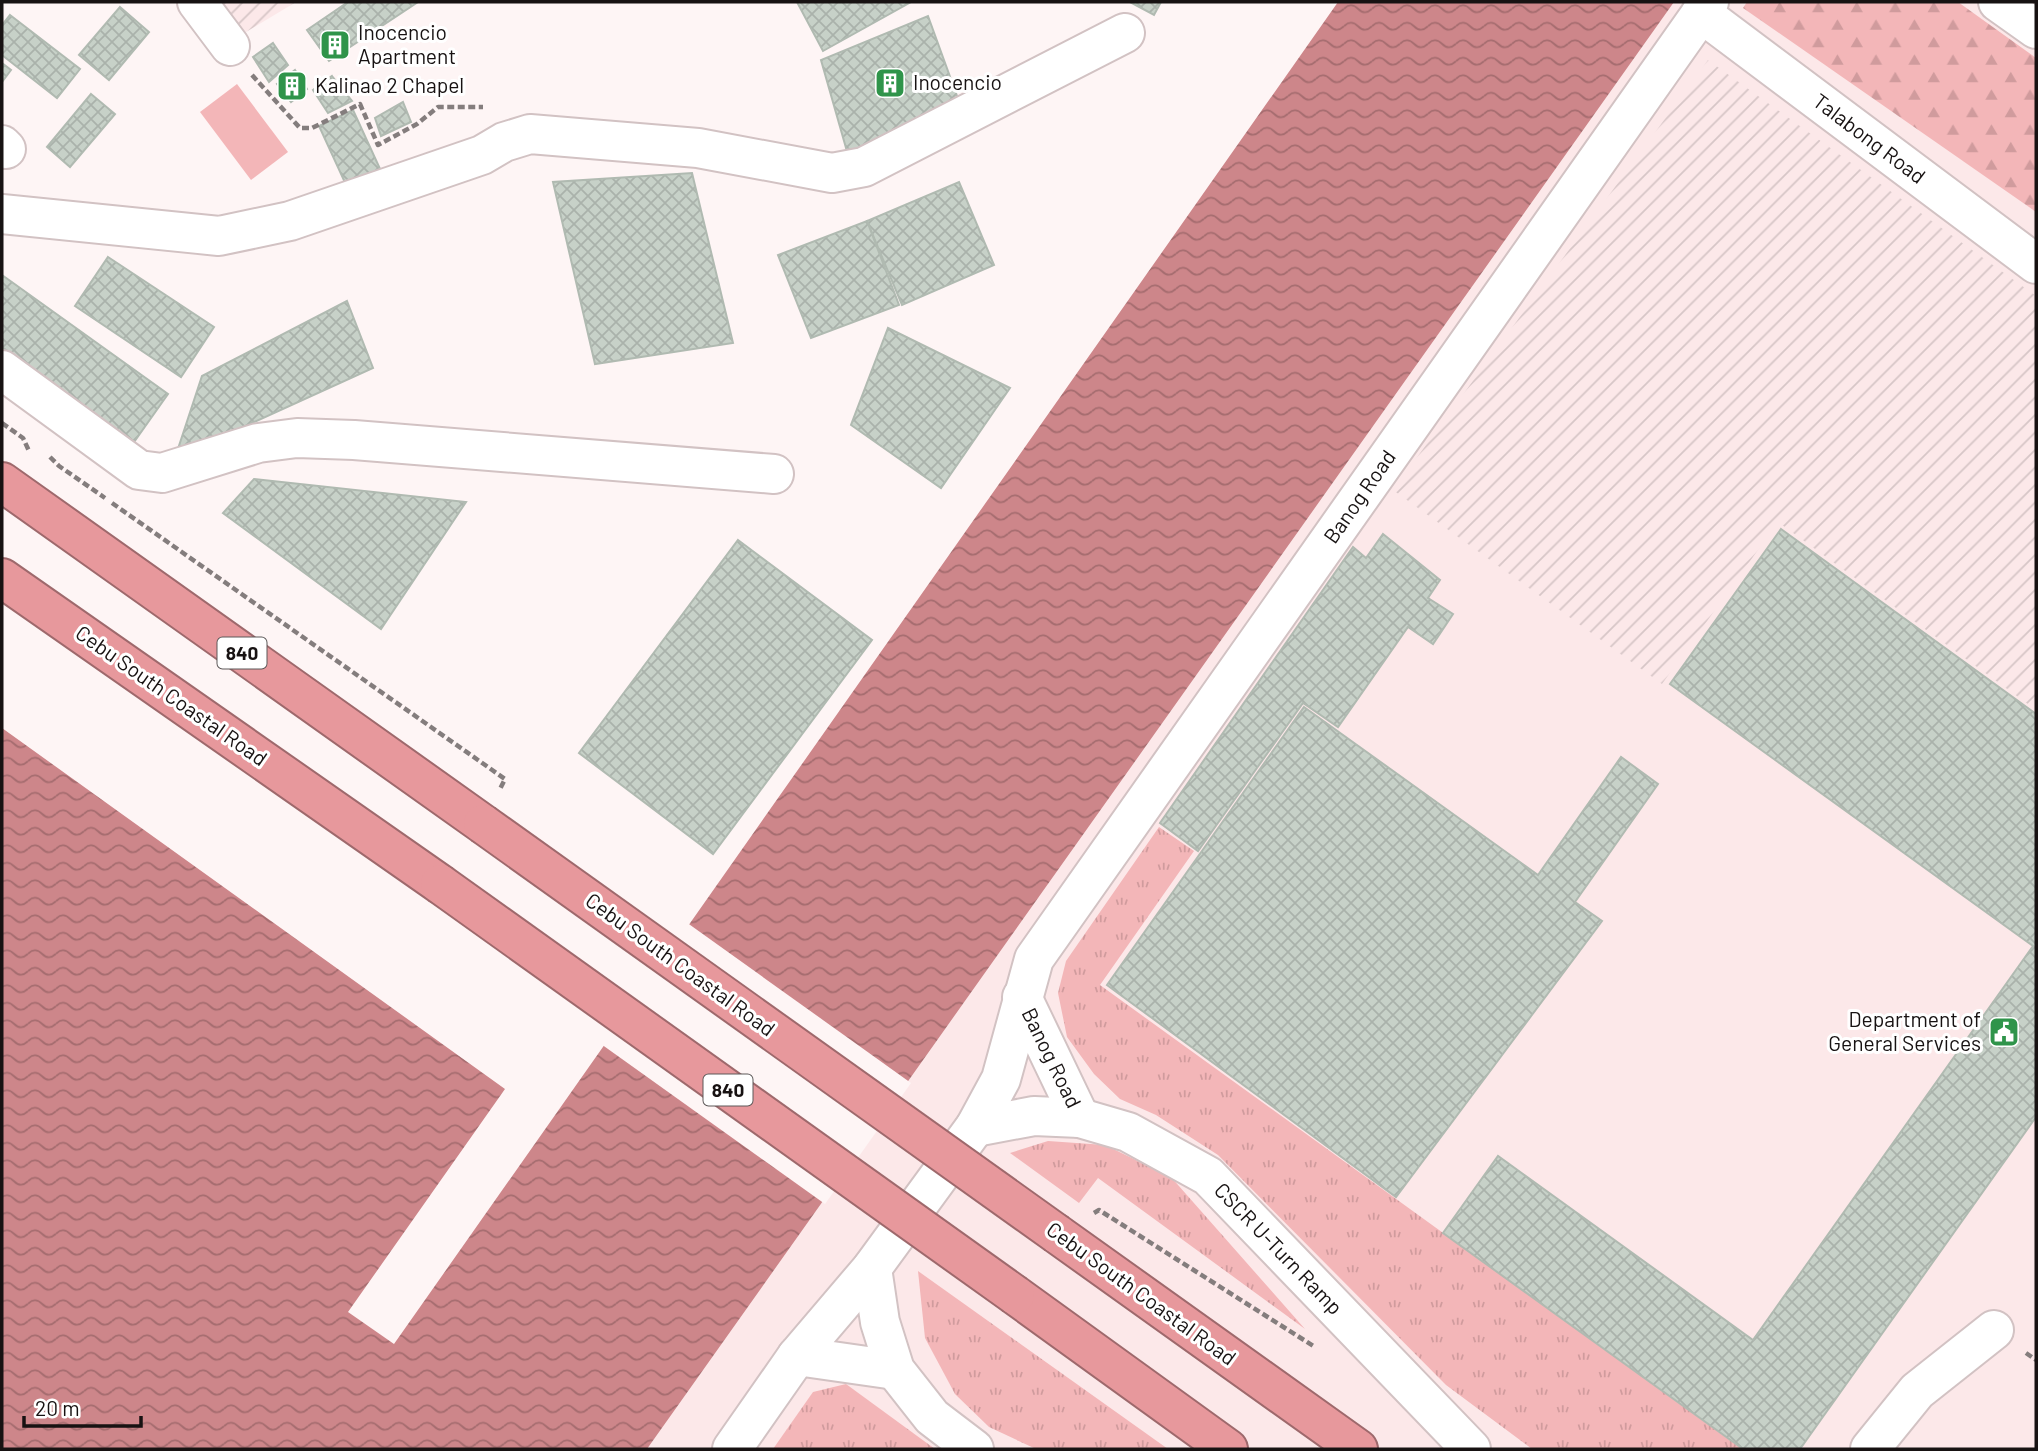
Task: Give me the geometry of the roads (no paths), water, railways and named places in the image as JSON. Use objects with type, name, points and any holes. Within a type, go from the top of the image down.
[{"type":"highway","name":"Cebu South Coastal Road","points":[[2,482],[1357,1449]]},
{"type":"highway","name":"Cebu South Coastal Road","points":[[2,578],[440,884],[1228,1449]]},
{"type":"street","points":[[197,2],[230,46]]},
{"type":"street","points":[[1998,2],[2036,29]]},
{"type":"street","name":"Talabong Road","points":[[1705,8],[2036,264]]},
{"type":"street","name":"Banog Road","points":[[975,1127],[1000,1079],[1034,959],[1705,8]]},
{"type":"street","points":[[2,214],[219,236],[290,221],[482,155],[505,142],[530,134],[698,148],[832,173],[864,167],[1125,33]]},
{"type":"street","points":[[2,370],[139,470],[162,473],[258,443],[297,438],[354,440],[774,474]]},
{"type":"street","name":"Banog Road","points":[[1022,998],[1080,1118]]},
{"type":"street","name":"CSCR U-Turn Ramp","points":[[975,1127],[1034,1116],[1080,1118],[1128,1132],[1208,1176],[1471,1449]]},
{"type":"street","points":[[732,1449],[797,1356],[872,1268],[975,1127]]},
{"type":"street","points":[[872,1268],[880,1322],[895,1370],[932,1417],[974,1449]]},
{"type":"street","points":[[1870,1449],[1917,1391],[1994,1330]]},
{"type":"street","points":[[797,1356],[895,1370]]},
{"type":"water","points":[[1338,2],[1674,2],[647,1449],[2,1449],[2,728],[505,1089],[348,1312],[394,1344]]},
{"type":"place","name":"Inocencio Apartment","points":[[335,45]]},
{"type":"place","name":"Inocencio","points":[[890,83]]},
{"type":"place","name":"Kalinao 2 Chapel","points":[[292,86]]},
{"type":"place","name":"Department of General Services","points":[[2004,1032]]}]
